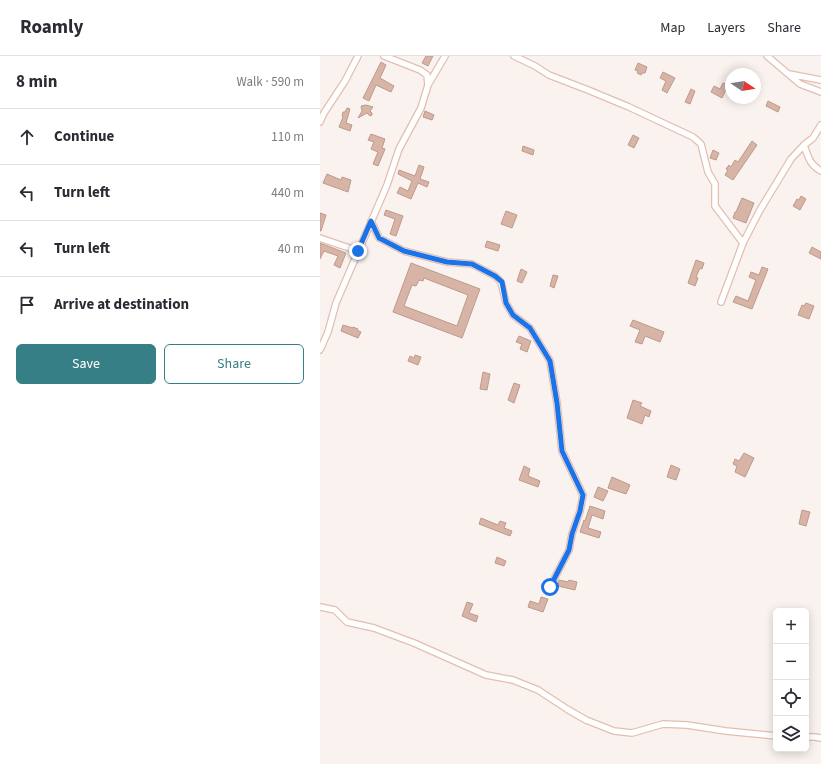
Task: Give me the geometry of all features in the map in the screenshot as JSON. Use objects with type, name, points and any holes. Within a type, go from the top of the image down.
[{"type":"street","points":[[320,122],[324,113],[345,81],[358,56]]},
{"type":"street","points":[[384,56],[420,70],[427,75],[428,85]]},
{"type":"street","points":[[320,350],[328,332],[336,303],[387,185],[399,149],[420,108],[428,85],[445,56]]},
{"type":"street","points":[[514,56],[535,66],[549,75],[629,107],[693,137],[701,144],[708,172],[715,184],[715,206],[743,242]]},
{"type":"street","points":[[767,56],[800,84],[821,92]]},
{"type":"street","points":[[789,74],[821,80]]},
{"type":"street","points":[[721,302],[743,242],[760,210],[791,159],[813,138],[821,125]]},
{"type":"street","points":[[804,145],[809,160],[817,169],[821,171]]},
{"type":"street","points":[[371,221],[379,238],[404,251],[447,262],[472,264],[495,276],[502,282],[506,303],[513,315],[530,328],[550,361],[557,403],[562,451],[583,495],[569,550],[550,587]]},
{"type":"street","points":[[320,238],[358,251]]},
{"type":"street","points":[[320,607],[335,610],[347,622],[374,628],[414,643],[486,675],[513,680],[538,690],[586,720],[614,731],[632,732],[662,724],[687,725],[773,736]]},
{"type":"street","points":[[809,736],[821,738]]},
{"type":"building","points":[[426,56],[433,56],[428,66],[422,63]]},
{"type":"building","points":[[381,62],[386,65],[380,78],[394,86],[391,92],[376,85],[369,101],[363,98]]},
{"type":"building","points":[[638,63],[647,67],[645,73],[642,73],[641,75],[635,70]]},
{"type":"building","points":[[663,72],[675,78],[667,93],[662,90],[666,81],[660,78]]},
{"type":"building","points":[[723,83],[725,84],[725,92],[722,98],[711,92],[714,86],[720,89]]},
{"type":"building","points":[[691,89],[695,91],[690,104],[685,102]]},
{"type":"building","points":[[768,101],[780,107],[778,112],[766,106]]},
{"type":"building","points":[[366,105],[373,107],[370,111],[372,115],[370,116],[367,113],[358,118],[362,111],[361,106]]},
{"type":"building","points":[[347,108],[350,109],[346,123],[352,125],[350,131],[339,127],[343,117],[343,112],[345,112]]},
{"type":"building","points":[[425,111],[434,115],[432,120],[423,117]]},
{"type":"building","points":[[371,134],[385,139],[382,148],[385,149],[378,166],[373,164],[378,152],[371,149],[374,142],[368,140]]},
{"type":"building","points":[[633,135],[639,138],[634,148],[628,145]]},
{"type":"building","points":[[752,141],[757,145],[733,180],[725,175],[728,170],[726,169],[729,165],[731,167],[735,160],[738,162]]},
{"type":"building","points":[[523,146],[534,150],[533,155],[522,151]]},
{"type":"building","points":[[713,150],[719,153],[716,160],[710,158]]},
{"type":"building","points":[[419,165],[424,167],[420,179],[429,182],[427,187],[418,183],[411,199],[397,193],[400,187],[408,191],[412,181],[398,174],[399,170],[415,176]]},
{"type":"building","points":[[327,174],[341,180],[342,177],[351,180],[348,192],[323,183]]},
{"type":"building","points":[[801,196],[806,199],[800,210],[793,206],[797,199],[799,200]]},
{"type":"building","points":[[742,198],[754,203],[746,223],[733,218]]},
{"type":"building","points":[[386,210],[403,216],[396,236],[390,234],[395,219],[384,215]]},
{"type":"building","points":[[506,211],[517,215],[512,228],[501,224]]},
{"type":"building","points":[[320,213],[326,215],[321,231],[320,231]]},
{"type":"building","points":[[487,241],[500,245],[498,251],[485,247]]},
{"type":"building","points":[[320,243],[346,253],[340,268],[334,265],[338,256],[324,251],[320,259]]},
{"type":"building","points":[[812,247],[821,252],[821,259],[809,253]]},
{"type":"building","points":[[696,260],[704,263],[702,269],[700,268],[696,277],[698,278],[695,286],[688,283]]},
{"type":"building","points":[[411,263],[480,289],[462,338],[393,312]],"holes":[[[424,278],[468,295],[457,326],[404,306],[412,285],[416,286],[419,280],[423,281]]]},
{"type":"building","points":[[762,267],[768,269],[752,309],[733,302],[736,296],[748,301],[756,280],[749,277],[751,272],[759,275]]},
{"type":"building","points":[[521,269],[527,272],[522,283],[517,281]]},
{"type":"building","points":[[553,275],[558,276],[554,288],[550,286]]},
{"type":"building","points":[[806,303],[814,306],[809,319],[798,315],[802,305],[804,306]]},
{"type":"building","points":[[633,320],[664,332],[660,342],[645,336],[642,344],[635,342],[640,330],[630,326]]},
{"type":"building","points":[[343,325],[358,329],[357,330],[361,332],[358,338],[341,331]]},
{"type":"building","points":[[519,336],[531,341],[527,352],[520,349],[522,344],[516,342]]},
{"type":"building","points":[[415,355],[421,357],[418,365],[408,361],[410,356],[414,358]]},
{"type":"building","points":[[483,372],[490,374],[487,390],[480,389]]},
{"type":"building","points":[[514,383],[520,385],[514,403],[508,400]]},
{"type":"building","points":[[633,400],[642,403],[640,406],[651,411],[649,417],[645,415],[642,424],[627,418]]},
{"type":"building","points":[[744,453],[754,458],[745,477],[735,472],[737,466],[733,464],[735,459],[739,461]]},
{"type":"building","points":[[671,465],[680,469],[676,480],[667,477]]},
{"type":"building","points":[[524,466],[530,469],[528,476],[540,481],[538,487],[519,480]]},
{"type":"building","points":[[612,477],[630,485],[626,494],[608,488]]},
{"type":"building","points":[[598,487],[608,491],[603,501],[594,497]]},
{"type":"building","points":[[590,506],[605,511],[603,519],[592,515],[588,528],[601,532],[599,538],[580,532]]},
{"type":"building","points":[[802,510],[810,512],[806,526],[799,524]]},
{"type":"building","points":[[481,518],[498,525],[500,521],[506,523],[504,528],[512,531],[510,536],[479,524]]},
{"type":"building","points":[[497,557],[506,561],[504,566],[495,563]]},
{"type":"building","points":[[559,580],[577,582],[575,590],[558,586]]},
{"type":"building","points":[[541,597],[548,599],[543,612],[528,607],[530,601],[539,604]]},
{"type":"building","points":[[467,602],[473,604],[469,613],[478,616],[476,622],[462,616]]},
{"type":"route","points":[[358,251],[371,221],[379,238],[404,251],[447,262],[472,264],[495,276],[502,282],[506,303],[513,315],[530,328],[550,361],[557,403],[562,451],[583,495],[569,550],[550,587]]}]
